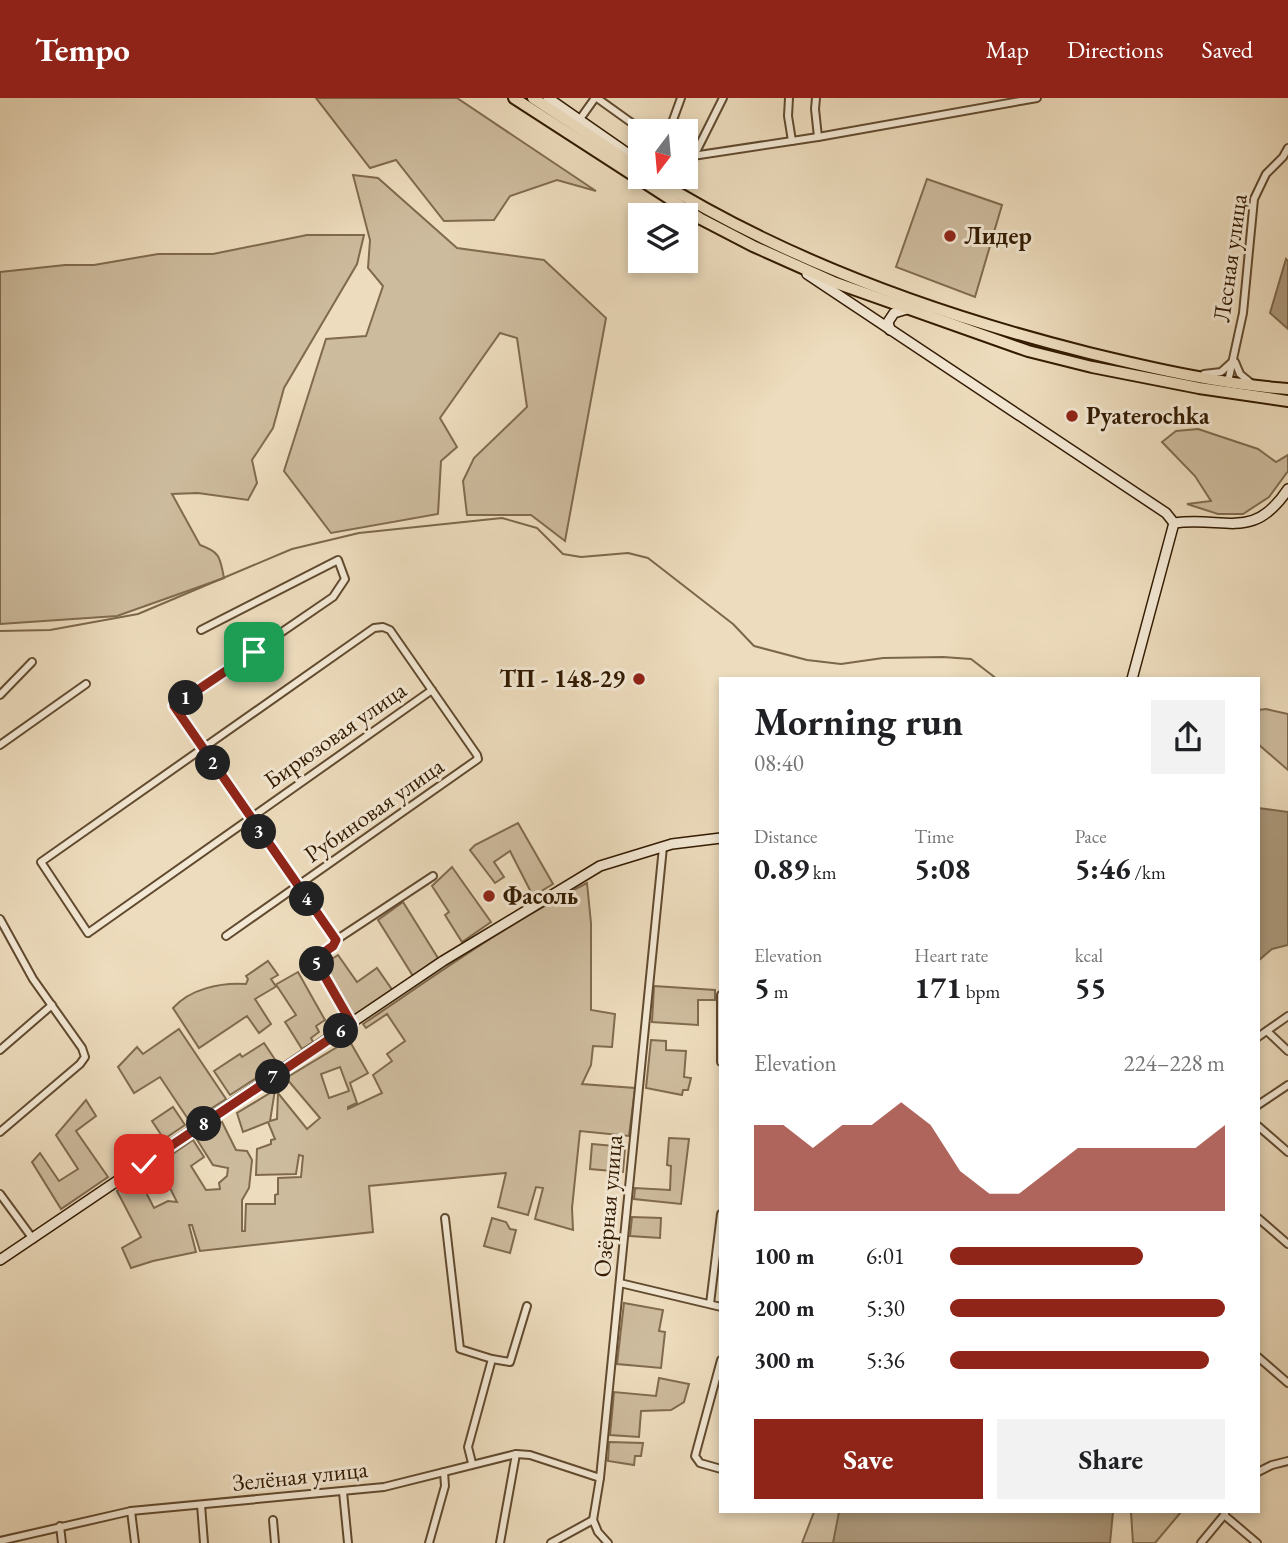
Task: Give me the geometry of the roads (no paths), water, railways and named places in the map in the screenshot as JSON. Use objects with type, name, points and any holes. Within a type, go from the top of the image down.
[{"type":"highway","points":[[514,98],[701,219],[908,309],[1028,351],[1092,367],[1226,387],[1288,389]]},
{"type":"highway","points":[[533,98],[628,161]]},
{"type":"highway","points":[[672,189],[694,203]]},
{"type":"highway","points":[[698,205],[795,259],[981,324],[1028,338],[1288,401]]},
{"type":"main road","points":[[548,98],[628,153]]},
{"type":"main road","points":[[676,189],[695,203]]},
{"type":"main road","points":[[795,259],[890,330],[1166,513],[1174,523]]},
{"type":"main road","points":[[890,330],[888,322],[894,313],[908,309]]},
{"type":"main road","points":[[1174,523],[1190,520],[1245,524],[1260,520],[1277,506],[1288,489]]},
{"type":"main road","points":[[1133,677],[1174,523]]},
{"type":"main road","points":[[0,1260],[443,961],[600,866],[663,847],[719,838]]},
{"type":"street","points":[[580,119],[596,98],[628,120]]},
{"type":"street","points":[[673,119],[681,98]]},
{"type":"street","points":[[698,142],[723,98]]},
{"type":"street","points":[[789,98],[788,116],[792,141]]},
{"type":"street","points":[[816,98],[818,136]]},
{"type":"street","points":[[698,155],[1037,98]]},
{"type":"street","name":"Лесная улица","points":[[1226,387],[1243,313],[1254,198],[1266,174],[1288,148]]},
{"type":"street","points":[[1167,371],[1214,374],[1229,366],[1235,357]]},
{"type":"street","points":[[1235,357],[1236,368],[1244,378],[1270,388]]},
{"type":"street","points":[[201,631],[338,559],[345,579],[333,597],[174,706],[336,940]]},
{"type":"street","points":[[203,748],[374,628],[383,626],[390,630],[432,691]]},
{"type":"street","points":[[0,695],[33,662]]},
{"type":"street","points":[[0,745],[86,684]]},
{"type":"street","name":"Бирюзовая улица","points":[[203,748],[41,862],[88,933],[432,691]]},
{"type":"street","name":"Рубиновая улица","points":[[226,936],[475,763],[477,755],[432,691]]},
{"type":"street","name":"Озёрная улица","points":[[593,1520],[600,1478],[663,847]]},
{"type":"street","points":[[352,1024],[317,963],[319,956],[333,946],[336,940],[433,876]]},
{"type":"street","points":[[0,919],[33,979],[82,1048],[85,1057],[0,1132]]},
{"type":"street","points":[[0,1050],[52,1005]]},
{"type":"street","points":[[1260,1036],[1288,1016]]},
{"type":"street","points":[[1266,1031],[1288,1051]]},
{"type":"street","points":[[1260,1104],[1288,1085]]},
{"type":"street","points":[[1260,1128],[1288,1152]]},
{"type":"street","points":[[0,1194],[33,1239]]},
{"type":"street","points":[[445,1218],[460,1349],[510,1362],[527,1306]]},
{"type":"street","points":[[1260,1220],[1288,1244]]},
{"type":"street","points":[[710,1304],[719,1242]]},
{"type":"street","points":[[620,1283],[719,1306]]},
{"type":"street","points":[[472,1463],[468,1447],[492,1359]]},
{"type":"street","points":[[1260,1359],[1288,1383]]},
{"type":"street","points":[[719,1368],[696,1460],[719,1468]]},
{"type":"street","points":[[712,1394],[719,1396]]},
{"type":"street","points":[[500,1543],[516,1454]]},
{"type":"street","name":"Зелёная улица","points":[[0,1541],[131,1511],[384,1487],[516,1454],[530,1455],[600,1478]]},
{"type":"street","points":[[1260,1471],[1288,1461]]},
{"type":"street","points":[[429,1543],[445,1486],[444,1472]]},
{"type":"street","points":[[343,1492],[348,1543]]},
{"type":"street","points":[[201,1505],[204,1543]]},
{"type":"street","points":[[131,1511],[135,1543]]},
{"type":"street","points":[[1201,1543],[1225,1514],[1257,1543]]},
{"type":"street","points":[[273,1520],[275,1543]]},
{"type":"street","points":[[551,1543],[593,1520],[598,1532],[608,1543]]},
{"type":"street","points":[[60,1526],[62,1543]]},
{"type":"waterway","points":[[0,631],[50,630],[138,614],[292,549],[359,533],[502,518],[537,528],[563,554],[581,557],[628,553],[648,558],[733,624],[754,646],[807,660],[841,664],[883,658],[971,659],[994,677]]},
{"type":"place","name":"Лидер","points":[[950,236]]},
{"type":"place","name":"Pyaterochka","points":[[1072,416]]},
{"type":"place","name":"ТП - 148-29","points":[[639,679]]},
{"type":"place","name":"Фасоль","points":[[489,896]]}]
